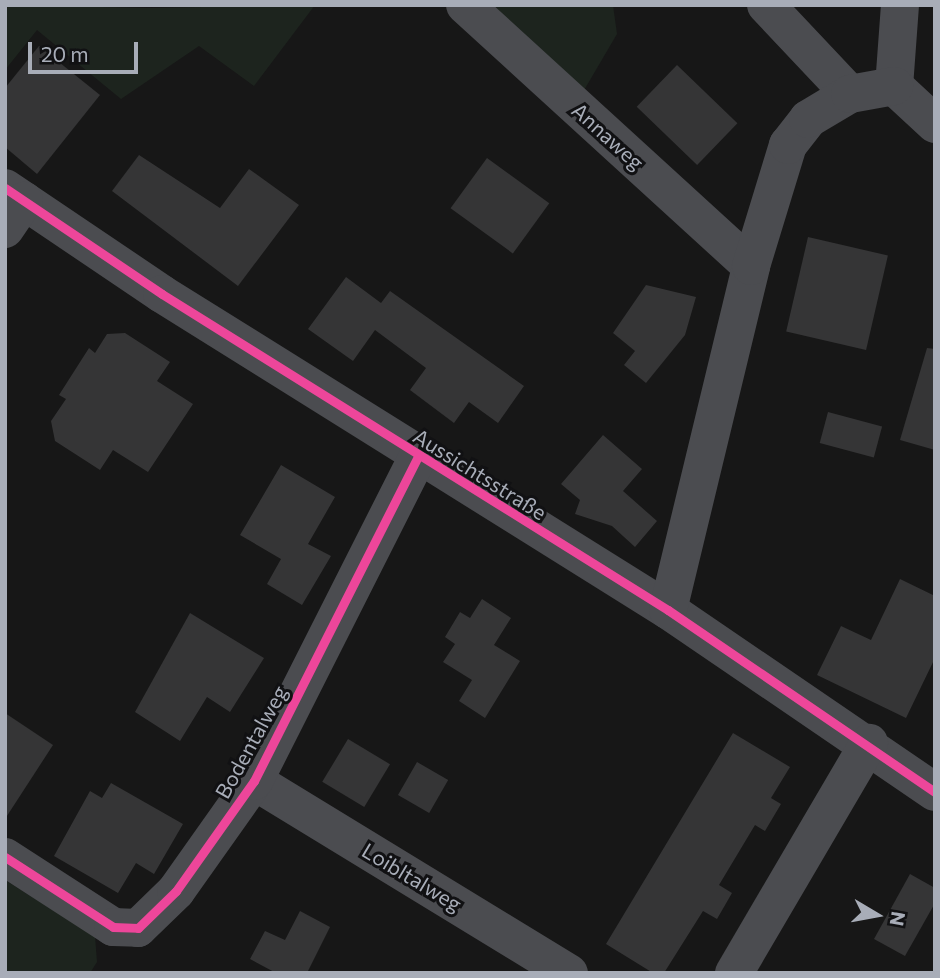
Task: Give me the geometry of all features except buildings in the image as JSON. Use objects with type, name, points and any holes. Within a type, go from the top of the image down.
[{"type":"street","name":"Annaweg","points":[[465,5],[751,266]]},
{"type":"street","points":[[766,5],[850,94]]},
{"type":"street","points":[[894,86],[900,5]]},
{"type":"street","points":[[668,610],[751,266],[788,145],[808,119],[850,94],[894,86]]},
{"type":"street","points":[[894,86],[935,124]]},
{"type":"street","name":"Aussichtsstraße","points":[[11,206],[668,610],[869,743],[935,792]]},
{"type":"street","name":"Bodentalweg","points":[[5,857],[113,927],[138,928],[176,891],[254,781],[418,457]]},
{"type":"street","points":[[734,973],[869,743]]},
{"type":"street","name":"Loibltalweg","points":[[254,781],[566,972]]},
{"type":"shaded area","points":[[5,5],[149,8],[315,5],[254,86],[199,46],[121,99],[37,30],[5,70]]},
{"type":"shaded area","points":[[488,5],[613,5],[617,34],[583,92]]},
{"type":"shaded area","points":[[5,880],[95,936],[97,962],[90,973],[5,973]]},
{"type":"cycle path","points":[[5,188],[162,294],[668,610],[935,792]]},
{"type":"cycle path","points":[[5,857],[113,927],[138,928],[176,891],[254,781],[418,457]]}]
